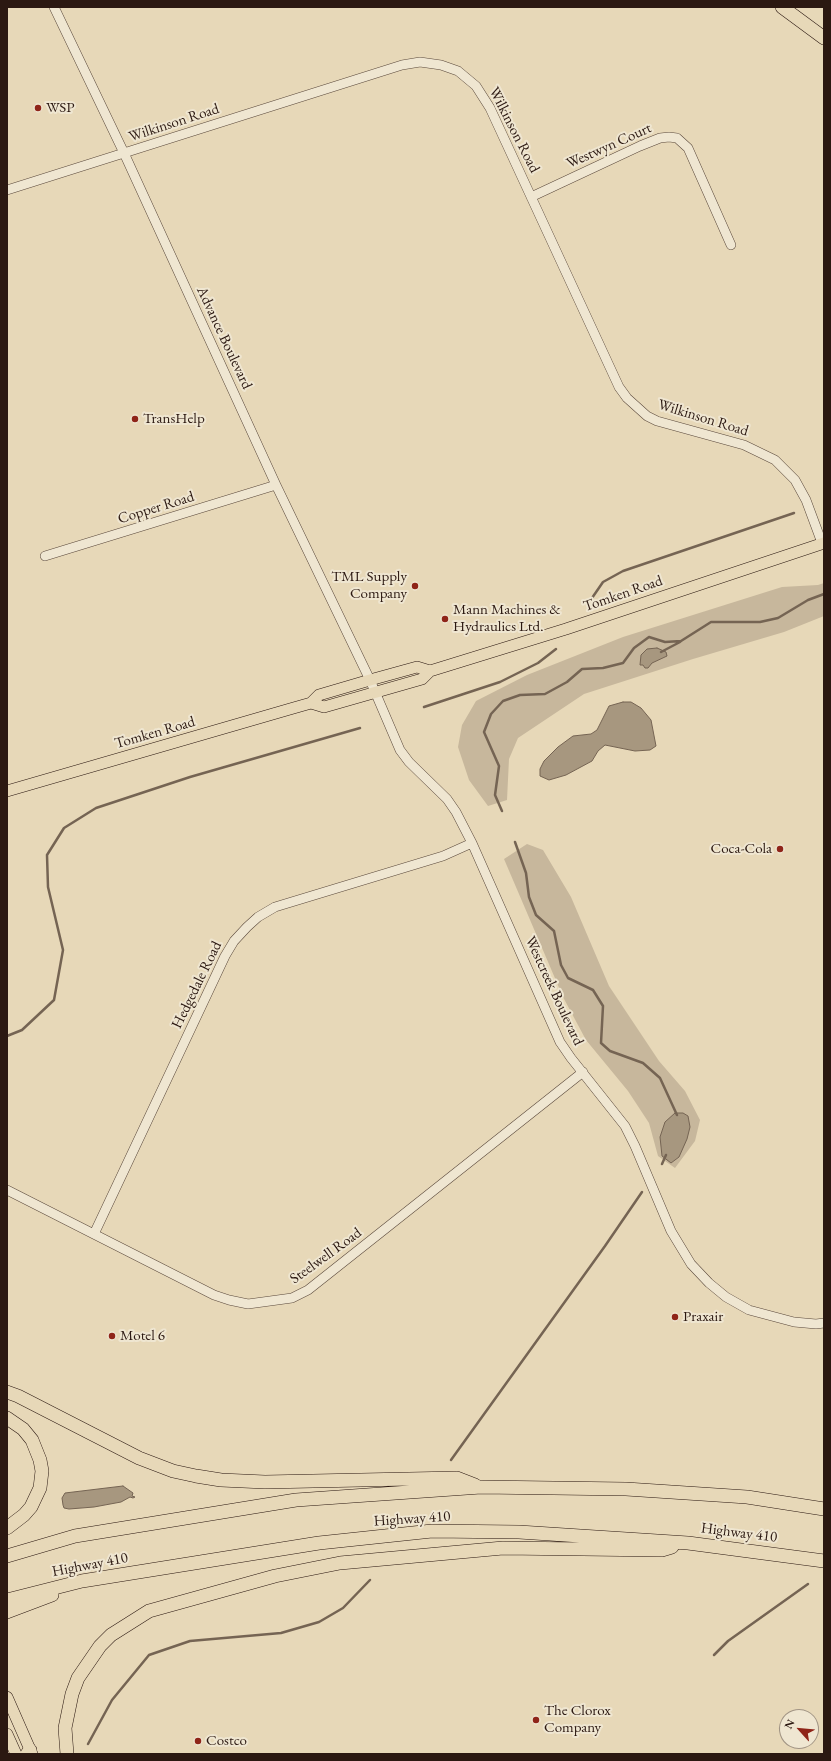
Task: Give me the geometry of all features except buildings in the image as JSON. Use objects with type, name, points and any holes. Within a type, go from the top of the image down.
[{"type":"highway","points":[[782,7],[824,38]]},
{"type":"highway","points":[[7,1392],[18,1396],[145,1460],[196,1476],[221,1480],[265,1482],[457,1478],[481,1487]]},
{"type":"highway","points":[[7,1418],[23,1428],[32,1440],[40,1460],[42,1471],[40,1488],[31,1507],[24,1515],[7,1528]]},
{"type":"highway","name":"Highway 410","points":[[7,1556],[75,1536],[296,1500],[481,1487],[626,1489],[725,1495],[824,1509]]},
{"type":"highway","name":"Highway 410","points":[[7,1600],[82,1581],[319,1543],[432,1531],[519,1532],[688,1543],[824,1561]]},
{"type":"highway","points":[[67,1754],[64,1728],[72,1694],[78,1678],[100,1646],[111,1635],[149,1611],[275,1576],[340,1563],[503,1548],[662,1550],[688,1543]]},
{"type":"highway","points":[[7,1612],[39,1601],[82,1581]]},
{"type":"main road","name":"Tomken Road","points":[[311,703],[324,707],[422,679],[430,671],[566,629],[823,543]]},
{"type":"main road","name":"Tomken Road","points":[[7,791],[311,703],[318,695],[370,680],[418,667],[430,671]]},
{"type":"main road","points":[[7,1697],[30,1753]]},
{"type":"main road","points":[[7,1734],[16,1754]]},
{"type":"street","name":"Advance Boulevard","points":[[54,7],[124,154],[276,485],[370,680]]},
{"type":"street","name":"Wilkinson Road","points":[[7,190],[402,65],[420,62],[441,65],[458,71],[476,86],[490,108],[619,387],[627,398],[647,416],[657,421],[744,445],[775,460],[796,480],[806,500],[823,543]]},
{"type":"street","name":"Westwyn Court","points":[[531,197],[640,146],[660,138],[677,138],[688,148],[731,245]]},
{"type":"street","name":"Copper Road","points":[[45,556],[276,485]]},
{"type":"street","name":"Westcreek Boulevard","points":[[370,680],[400,750],[408,762],[447,799],[456,812],[472,843],[560,1042],[624,1126],[635,1146],[671,1231],[692,1264],[709,1283],[726,1297],[748,1310],[794,1322],[816,1324],[824,1323]]},
{"type":"street","name":"Hedgedale Road","points":[[94,1234],[225,956],[234,941],[247,927],[258,917],[275,907],[443,856],[472,843]]},
{"type":"street","name":"Steelwell Road","points":[[7,1190],[214,1294],[229,1300],[248,1304],[292,1298],[308,1290],[319,1282],[583,1072]]},
{"type":"shaded area","points":[[824,583],[824,616],[784,632],[584,694],[518,738],[509,759],[507,800],[488,806],[469,780],[458,747],[462,725],[476,701],[527,675],[623,637],[782,587],[818,585]]},
{"type":"shaded area","points":[[657,648],[666,652],[667,656],[652,663],[648,668],[640,665],[641,655],[647,649]]},
{"type":"shaded area","points":[[623,702],[631,702],[641,708],[651,720],[656,746],[650,750],[635,751],[605,745],[598,751],[592,761],[566,775],[549,780],[540,776],[540,769],[544,761],[558,747],[573,736],[591,734],[597,730],[609,706]]},
{"type":"shaded area","points":[[527,844],[543,850],[571,897],[609,986],[659,1061],[685,1091],[700,1120],[695,1141],[675,1168],[658,1156],[649,1123],[628,1091],[586,1040],[563,997],[504,859]]},
{"type":"shaded area","points":[[675,1113],[683,1113],[688,1116],[690,1127],[687,1139],[679,1157],[671,1163],[662,1156],[660,1137],[665,1122]]},
{"type":"shaded area","points":[[123,1486],[133,1493],[132,1496],[135,1497],[130,1497],[121,1502],[94,1507],[64,1508],[62,1498],[65,1493]]},
{"type":"waterway","points":[[592,598],[603,582],[623,571],[794,513]]},
{"type":"waterway","points":[[502,811],[495,795],[499,766],[484,732],[491,714],[503,701],[520,695],[545,694],[567,682],[582,669],[603,668],[623,663],[634,648],[649,637],[665,642],[681,641],[711,622],[760,622],[778,618],[808,600],[824,594]]},
{"type":"waterway","points":[[661,652],[680,642]]},
{"type":"waterway","points":[[424,707],[500,682],[538,663],[556,649]]},
{"type":"waterway","points":[[7,1036],[22,1030],[54,1000],[63,950],[48,887],[47,855],[64,828],[96,808],[190,777],[360,728]]},
{"type":"waterway","points":[[515,842],[526,873],[529,897],[536,915],[554,931],[561,965],[568,978],[593,990],[603,1006],[601,1043],[610,1051],[643,1063],[660,1078],[677,1115]]},
{"type":"waterway","points":[[662,1164],[666,1155]]},
{"type":"waterway","points":[[451,1460],[605,1246],[642,1192]]},
{"type":"waterway","points":[[88,1744],[112,1700],[149,1655],[190,1641],[281,1633],[319,1622],[343,1608],[370,1580]]},
{"type":"waterway","points":[[714,1655],[728,1641],[808,1584]]},
{"type":"place","name":"WSP","points":[[38,108]]},
{"type":"place","name":"TransHelp","points":[[135,419]]},
{"type":"place","name":"TML Supply Company","points":[[415,586]]},
{"type":"place","name":"Mann Machines & Hydraulics Ltd.","points":[[445,619]]},
{"type":"place","name":"Coca-Cola","points":[[780,849]]},
{"type":"place","name":"Praxair","points":[[675,1317]]},
{"type":"place","name":"Motel 6","points":[[112,1336]]},
{"type":"place","name":"The Clorox Company","points":[[536,1720]]},
{"type":"place","name":"Costco","points":[[198,1741]]}]
